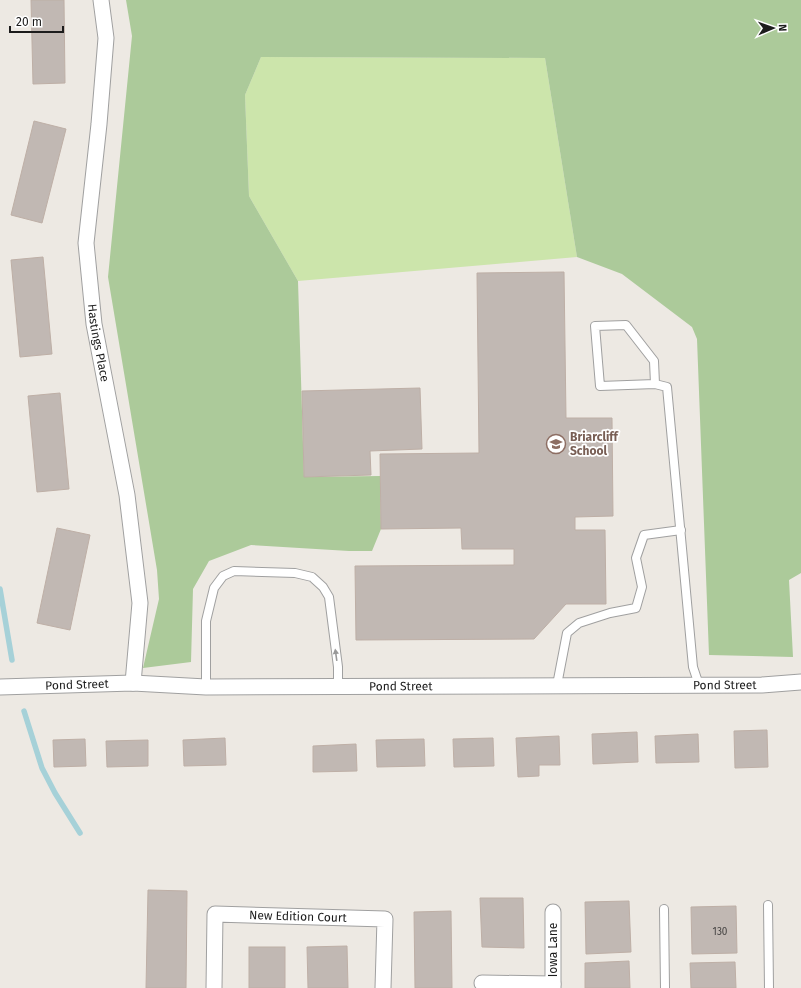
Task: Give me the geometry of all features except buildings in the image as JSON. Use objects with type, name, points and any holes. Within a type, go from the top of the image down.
[{"type":"street","name":"Hastings Place","points":[[101,0],[106,38],[99,124],[86,243],[94,324],[128,495],[140,603],[133,683]]},
{"type":"street","name":"Pond Street","points":[[0,686],[133,683],[206,687],[762,685],[801,682]]},
{"type":"street","name":"Iowa Lane","points":[[553,912],[553,986]]},
{"type":"street","name":"New Edition Court","points":[[214,988],[215,914],[384,919],[383,988]]},
{"type":"street","points":[[482,983],[553,986]]},
{"type":"lane","points":[[655,384],[654,361],[626,325],[596,326],[600,386],[655,384],[667,387],[693,666],[699,685]]},
{"type":"lane","points":[[557,686],[567,633],[579,622],[610,613],[636,608],[642,587],[636,558],[644,535],[681,530]]},
{"type":"lane","points":[[206,687],[206,621],[214,588],[223,576],[234,571],[295,573],[312,577],[323,587],[329,598],[331,624],[338,667],[338,686]]},
{"type":"lane","points":[[768,905],[769,988]]},
{"type":"lane","points":[[664,909],[665,988]]},
{"type":"green space","points":[[126,0],[801,0],[801,573],[789,580],[793,657],[709,655],[697,339],[692,327],[622,274],[577,257],[545,58],[261,57],[245,95],[249,196],[298,281],[304,477],[380,476],[381,529],[372,551],[251,545],[209,561],[193,589],[191,662],[143,668],[159,599],[157,570],[108,277],[132,36]]},
{"type":"green space","points":[[261,57],[545,58],[577,257],[298,281],[249,196],[245,95]]},
{"type":"waterway","points":[[0,589],[12,660]]},
{"type":"waterway","points":[[24,711],[42,768],[55,793],[80,833]]},
{"type":"place","name":"Briarcliff School","points":[[556,444]]}]
